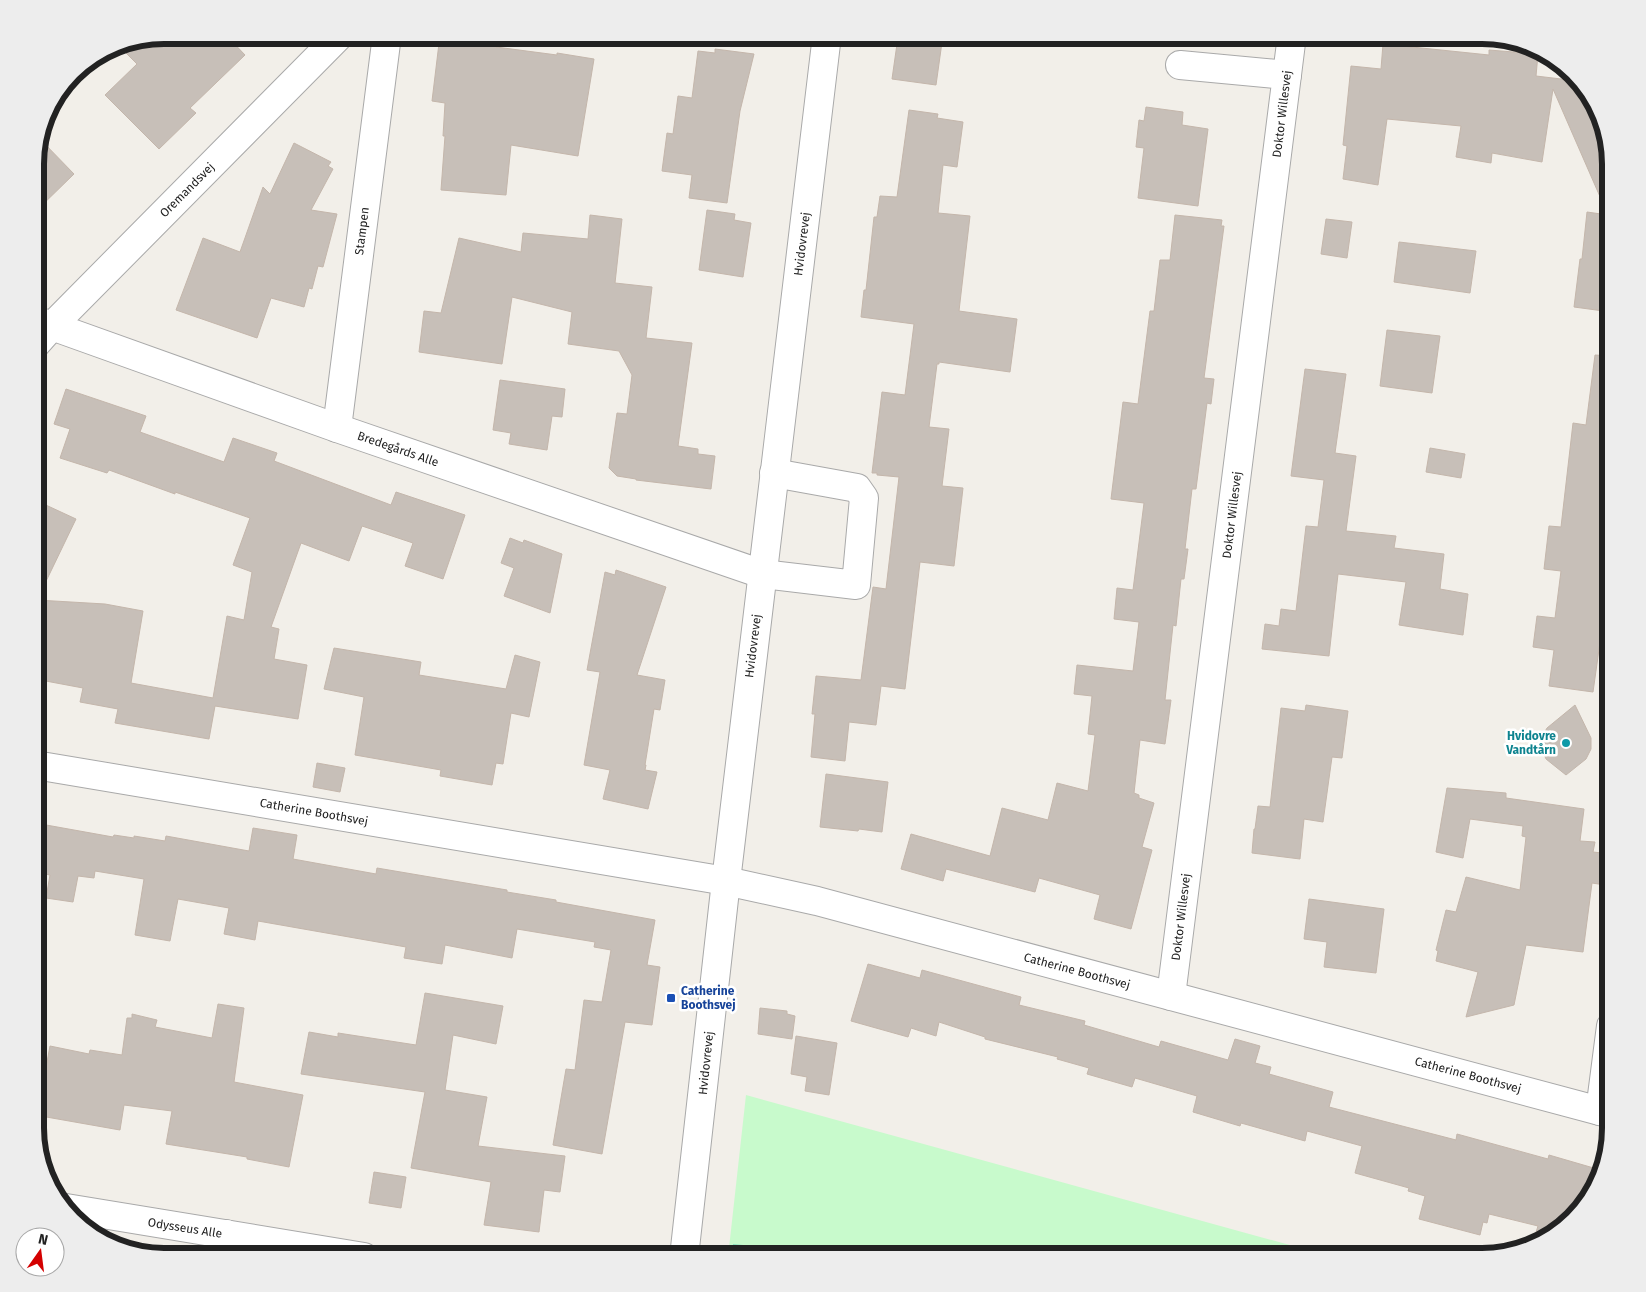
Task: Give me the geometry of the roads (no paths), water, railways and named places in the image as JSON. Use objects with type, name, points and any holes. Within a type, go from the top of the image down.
[{"type":"street","name":"Oremandsvej","points":[[44,328],[331,44]]},
{"type":"street","name":"Stampen","points":[[337,428],[386,44]]},
{"type":"street","name":"Hvidovrevej","points":[[685,1248],[726,881],[826,44]]},
{"type":"street","name":"Doktor Willesvej","points":[[1171,996],[1291,44]]},
{"type":"street","points":[[1180,65],[1287,74]]},
{"type":"street","name":"Bredegårds Alle","points":[[44,332],[337,428],[762,574],[856,585],[864,498],[856,488],[774,473]]},
{"type":"street","name":"Catherine Boothsvej","points":[[44,767],[726,881],[817,901],[1602,1111]]},
{"type":"street","name":"Odysseus Alle","points":[[78,1211],[224,1246],[249,1248]]},
{"type":"place","name":"Hvidovre Vandtårn","points":[[1566,743]]},
{"type":"place","name":"Catherine Boothsvej","points":[[671,998]]}]
